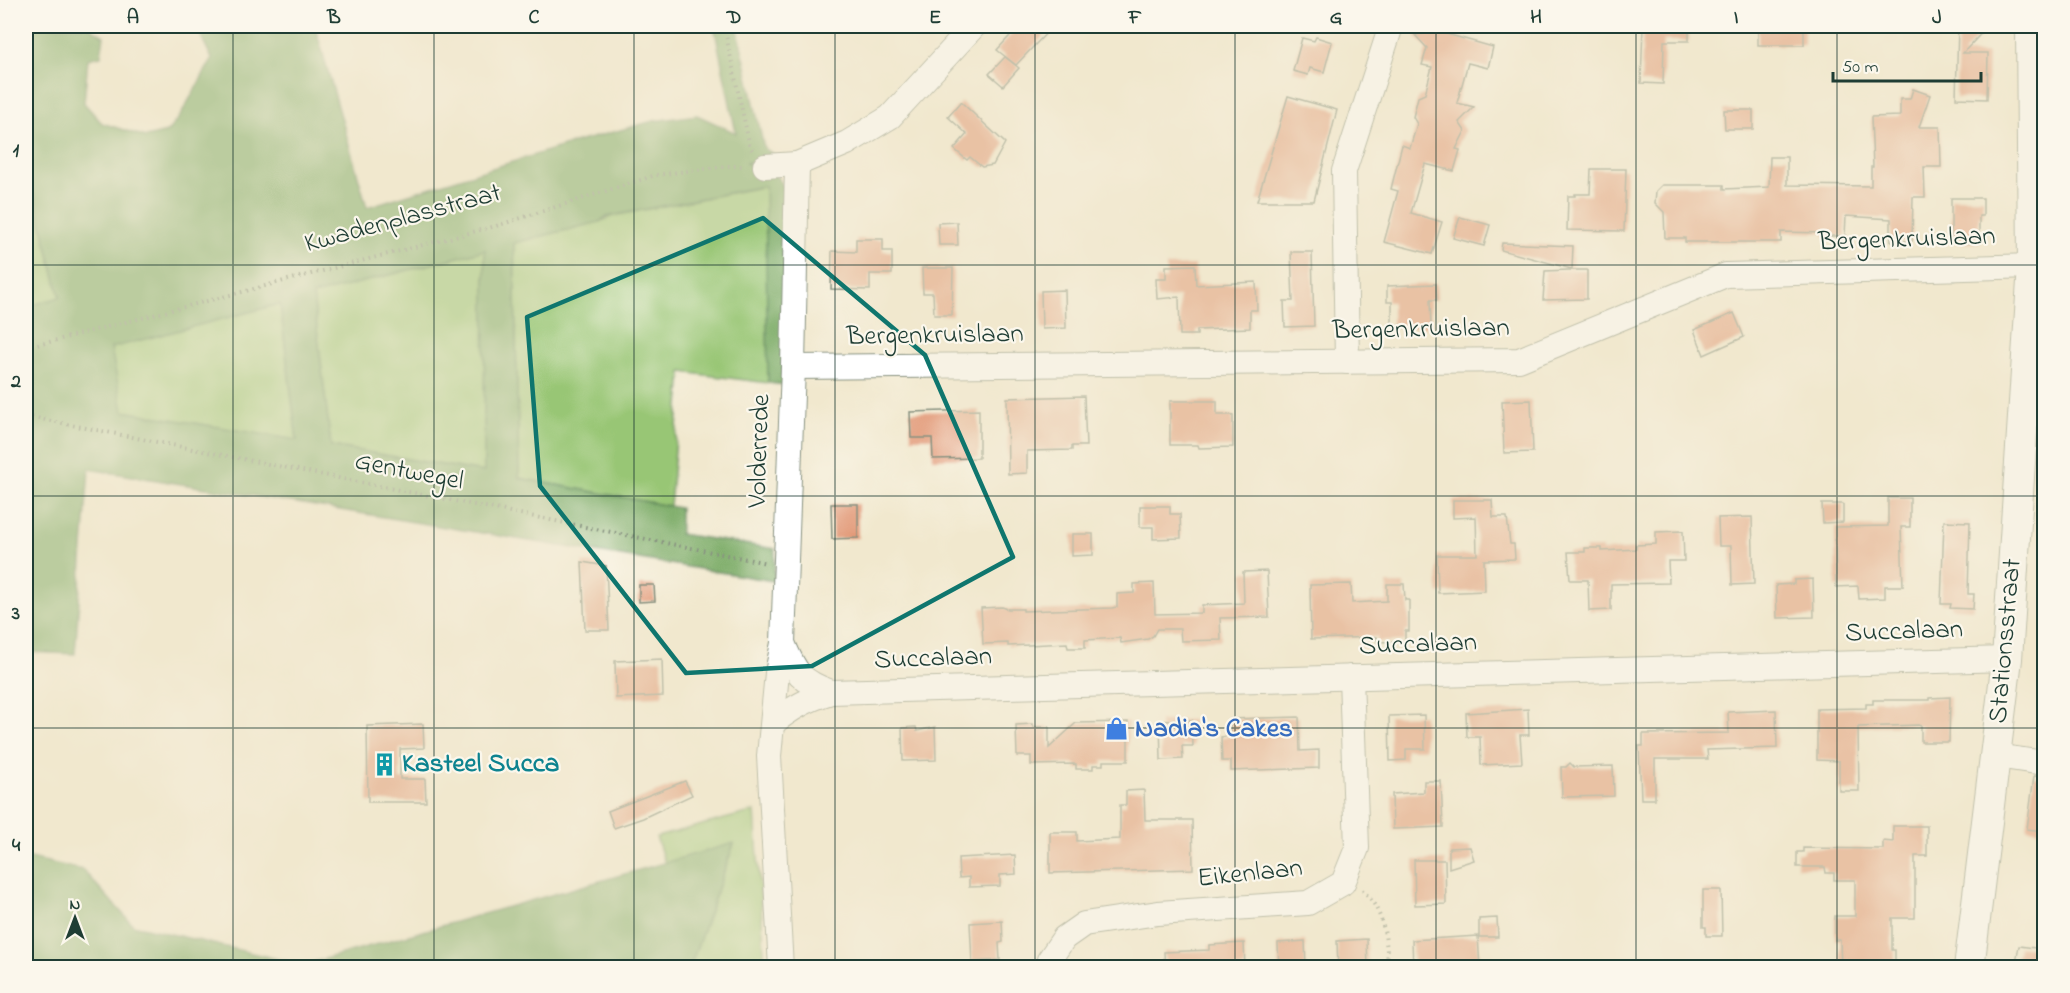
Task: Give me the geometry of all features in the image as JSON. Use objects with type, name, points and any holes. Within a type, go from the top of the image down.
[{"type":"street","points":[[765,166],[797,164],[847,143],[890,117],[974,26]]},
{"type":"street","points":[[1347,362],[1344,171],[1391,26]]},
{"type":"street","name":"Stationsstraat","points":[[1969,968],[2007,659],[2033,266],[2031,26]]},
{"type":"street","name":"Volderrede","points":[[781,968],[769,756],[777,673],[783,643],[793,367],[797,164]]},
{"type":"street","name":"Bergenkruislaan","points":[[793,367],[1519,360],[1726,275],[2033,266]]},
{"type":"street","name":"Succalaan","points":[[783,643],[792,666],[811,685],[831,692]]},
{"type":"street","name":"Succalaan","points":[[773,723],[790,709],[809,698],[831,692],[2007,659]]},
{"type":"street","name":"Eikenlaan","points":[[1047,968],[1049,960],[1064,938],[1084,924],[1158,913],[1308,903],[1343,883],[1357,848],[1351,677]]},
{"type":"street","points":[[1996,756],[2044,763]]},
{"type":"path","points":[[724,26],[750,147],[765,166]]},
{"type":"path","name":"Kwadenplasstraat","points":[[26,348],[496,226],[656,175],[728,166],[765,166]]},
{"type":"path","name":"Gentwegel","points":[[26,416],[785,567]]},
{"type":"path","points":[[1346,875],[1368,895],[1381,920],[1386,936],[1388,968]]},
{"type":"highlighted area","points":[[763,218],[925,355],[1013,557],[812,666],[686,673],[540,486],[527,317]]},
{"type":"green space","points":[[26,26],[88,26],[104,36],[101,56],[88,59],[84,103],[102,123],[146,137],[167,132],[180,116],[212,59],[197,28],[189,26],[315,26],[367,207],[573,143],[653,121],[697,115],[736,133],[714,26],[737,26],[764,148],[776,156],[746,163],[775,175],[785,191],[786,385],[768,383],[765,186],[606,217],[599,222],[514,243],[519,478],[680,508],[680,534],[775,549],[774,581],[89,469],[75,654],[26,652],[26,307],[60,297],[26,163]],"holes":[[[485,250],[484,472],[331,446],[313,295]],[[280,304],[297,440],[123,411],[111,348]]]},
{"type":"green space","points":[[26,163],[60,298],[26,307]]},
{"type":"green space","points":[[766,186],[768,383],[682,372],[670,506],[519,478],[514,243],[599,222],[613,216]]},
{"type":"green space","points":[[485,250],[484,472],[331,446],[313,295]]},
{"type":"green space","points":[[280,304],[297,441],[122,411],[110,348]]},
{"type":"green space","points":[[755,811],[765,967],[690,967],[734,844],[665,863],[656,837]]},
{"type":"green space","points":[[734,843],[690,967],[26,967],[26,857],[83,870],[133,925],[303,965]]},
{"type":"building","points":[[1019,26],[1053,26],[1016,65],[997,50]]},
{"type":"building","points":[[1643,26],[1689,26],[1689,41],[1664,41],[1663,84],[1641,83]]},
{"type":"building","points":[[1758,26],[1804,26],[1804,45],[1758,45]]},
{"type":"building","points":[[1958,26],[1988,26],[1963,53],[1988,53],[1987,99],[1956,98]]},
{"type":"building","points":[[1436,31],[1493,47],[1488,68],[1468,63],[1457,103],[1474,107],[1459,122],[1465,131],[1456,149],[1460,150],[1454,171],[1425,164],[1411,213],[1442,222],[1432,254],[1384,242],[1398,191],[1391,189],[1402,145],[1410,148],[1417,124],[1413,117],[1418,97],[1425,94],[1432,67],[1422,65],[1427,48],[1415,35]]},
{"type":"building","points":[[1316,37],[1332,42],[1324,72],[1310,68],[1308,75],[1293,71],[1302,38],[1314,41]]},
{"type":"building","points":[[1005,57],[1019,68],[1003,86],[989,74]]},
{"type":"building","points":[[1913,89],[1930,95],[1919,127],[1940,127],[1941,167],[1924,167],[1925,197],[1913,197],[1912,241],[1891,241],[1891,219],[1846,216],[1845,236],[1781,232],[1781,242],[1685,242],[1685,238],[1665,238],[1664,212],[1655,203],[1656,191],[1662,185],[1724,185],[1724,189],[1769,187],[1770,157],[1787,157],[1787,185],[1871,186],[1871,167],[1873,167],[1871,117],[1900,116],[1900,99],[1910,99]]},
{"type":"building","points":[[1288,96],[1337,110],[1314,201],[1257,201]]},
{"type":"building","points":[[961,102],[1005,143],[993,165],[982,167],[970,157],[967,160],[954,149],[967,134],[948,117]]},
{"type":"building","points":[[1724,110],[1753,110],[1753,129],[1725,129]]},
{"type":"building","points":[[1591,169],[1626,169],[1624,231],[1567,230],[1568,196],[1590,194]]},
{"type":"building","points":[[1951,198],[1983,198],[1983,216],[1979,216],[1979,243],[1951,243]]},
{"type":"building","points":[[1460,217],[1490,225],[1484,246],[1453,238]]},
{"type":"building","points":[[957,222],[958,245],[939,245],[938,223]]},
{"type":"building","points":[[856,239],[883,239],[883,251],[892,251],[892,274],[870,274],[870,290],[831,289],[832,251],[856,252]]},
{"type":"building","points":[[1502,243],[1573,246],[1572,269],[1501,250]]},
{"type":"building","points":[[1291,252],[1312,252],[1314,326],[1285,327],[1284,301],[1293,301]]},
{"type":"building","points":[[1195,265],[1196,285],[1256,282],[1257,310],[1250,310],[1250,328],[1197,330],[1197,335],[1180,335],[1179,297],[1157,299],[1156,279],[1166,279],[1166,266]]},
{"type":"building","points":[[922,268],[953,268],[952,315],[934,315],[933,293],[923,293]]},
{"type":"building","points":[[1587,270],[1587,299],[1543,300],[1545,271]]},
{"type":"building","points":[[1436,284],[1437,300],[1430,300],[1431,327],[1392,326],[1392,302],[1387,302],[1387,286]]},
{"type":"building","points":[[1065,290],[1066,328],[1042,329],[1041,291]]},
{"type":"building","points":[[1734,313],[1744,337],[1704,355],[1694,330]]},
{"type":"building","points":[[1084,396],[1086,446],[1072,446],[1072,450],[1027,451],[1027,473],[1008,474],[1007,398]]},
{"type":"building","points":[[1531,400],[1533,452],[1504,453],[1502,401]]},
{"type":"building","points":[[1170,401],[1217,401],[1217,415],[1233,415],[1233,447],[1199,448],[1198,445],[1170,445]]},
{"type":"building","points":[[979,410],[979,458],[933,459],[932,438],[911,438],[910,412]]},
{"type":"building","points":[[1888,498],[1910,498],[1910,527],[1901,527],[1903,586],[1885,586],[1885,598],[1859,599],[1858,586],[1836,587],[1835,527],[1888,526]]},
{"type":"building","points":[[1453,500],[1492,500],[1493,517],[1507,517],[1510,544],[1514,544],[1515,559],[1484,560],[1485,591],[1438,593],[1437,555],[1477,555],[1476,517],[1453,518]]},
{"type":"building","points":[[831,504],[858,504],[858,538],[832,539]]},
{"type":"building","points":[[1822,504],[1843,504],[1843,522],[1823,523]]},
{"type":"building","points":[[1140,506],[1170,506],[1170,514],[1180,514],[1181,538],[1153,539],[1153,527],[1140,527]]},
{"type":"building","points":[[1752,517],[1754,584],[1732,585],[1731,546],[1719,546],[1718,518]]},
{"type":"building","points":[[1944,521],[1970,522],[1968,594],[1974,594],[1973,609],[1950,608],[1951,604],[1941,604]]},
{"type":"building","points":[[1683,531],[1684,561],[1668,561],[1669,583],[1611,584],[1611,610],[1589,611],[1588,580],[1570,580],[1568,552],[1585,552],[1585,548],[1602,548],[1602,551],[1636,549],[1636,545],[1656,544],[1656,532]]},
{"type":"building","points":[[1072,534],[1093,534],[1093,555],[1072,556]]},
{"type":"building","points":[[582,562],[606,566],[609,630],[585,630]]},
{"type":"building","points":[[1267,571],[1269,617],[1220,618],[1221,640],[1181,641],[1180,629],[1157,629],[1148,639],[1121,643],[1120,638],[1085,640],[1085,648],[1068,648],[1067,643],[1008,646],[1008,643],[983,644],[981,608],[1002,607],[1023,609],[1023,611],[1112,608],[1117,607],[1117,594],[1134,593],[1134,584],[1154,583],[1155,614],[1202,613],[1202,605],[1244,603],[1243,572]]},
{"type":"building","points":[[1813,579],[1814,617],[1777,618],[1776,585],[1794,584],[1794,580]]},
{"type":"building","points":[[1351,584],[1352,603],[1387,601],[1387,584],[1404,584],[1405,600],[1409,600],[1409,631],[1405,631],[1405,641],[1377,642],[1377,637],[1311,639],[1310,585]]},
{"type":"building","points":[[639,585],[654,585],[655,601],[639,602]]},
{"type":"building","points":[[662,659],[663,696],[616,698],[615,661]]},
{"type":"building","points":[[1950,697],[1949,742],[1921,742],[1921,726],[1918,725],[1858,727],[1859,791],[1839,791],[1839,761],[1817,760],[1817,709],[1866,708],[1866,704],[1873,704],[1873,700],[1929,700],[1929,698]]},
{"type":"building","points":[[1528,709],[1529,735],[1520,735],[1522,763],[1481,765],[1480,737],[1467,737],[1466,713]]},
{"type":"building","points":[[1776,710],[1777,748],[1707,750],[1708,759],[1655,759],[1655,799],[1641,799],[1639,746],[1643,746],[1643,734],[1729,733],[1728,712]]},
{"type":"building","points":[[1424,715],[1425,749],[1406,749],[1406,760],[1390,761],[1389,716]]},
{"type":"building","points":[[1299,717],[1300,751],[1319,750],[1319,768],[1231,771],[1231,761],[1222,761],[1221,737],[1230,736],[1230,719]]},
{"type":"building","points":[[1192,720],[1193,746],[1182,746],[1183,759],[1161,760],[1160,721]]},
{"type":"building","points":[[1128,722],[1128,761],[1103,761],[1103,765],[1093,765],[1093,769],[1076,769],[1076,764],[1031,765],[1031,756],[1017,756],[1016,725],[1033,724],[1033,727],[1049,727],[1049,748],[1076,723]]},
{"type":"building","name":"Kasteel Succa","points":[[423,724],[424,748],[400,749],[400,779],[425,779],[426,802],[368,802],[367,726]]},
{"type":"building","points":[[916,727],[917,731],[935,727],[936,760],[903,761],[902,728]]},
{"type":"building","points":[[1570,763],[1574,767],[1613,766],[1614,796],[1562,797],[1561,767],[1566,767]]},
{"type":"building","points":[[2034,776],[2044,777],[2044,831],[2027,829]]},
{"type":"building","points":[[685,781],[692,795],[643,818],[614,828],[608,811]]},
{"type":"building","points":[[1424,781],[1441,781],[1443,827],[1393,829],[1392,794],[1424,792]]},
{"type":"building","points":[[1144,790],[1145,820],[1192,820],[1193,869],[1050,873],[1050,832],[1077,832],[1077,841],[1120,839],[1120,805],[1126,805],[1126,791]]},
{"type":"building","points":[[1893,826],[1927,826],[1927,856],[1915,856],[1915,918],[1892,918],[1892,950],[1895,950],[1895,967],[1841,968],[1840,940],[1835,940],[1835,916],[1855,916],[1855,880],[1834,880],[1834,873],[1826,873],[1825,867],[1797,867],[1797,852],[1803,852],[1803,848],[1883,849],[1883,841],[1893,842]]},
{"type":"building","points":[[1470,847],[1474,860],[1449,868],[1449,848]]},
{"type":"building","points":[[1015,855],[1016,874],[1000,875],[1000,886],[969,887],[969,877],[959,878],[958,858]]},
{"type":"building","points":[[1414,860],[1445,860],[1446,904],[1415,905]]},
{"type":"building","points":[[1703,890],[1721,890],[1722,936],[1706,936],[1706,927],[1703,927]]},
{"type":"building","points":[[1497,918],[1498,937],[1479,937],[1479,919]]},
{"type":"building","points":[[1002,921],[1003,942],[999,943],[1000,960],[972,962],[970,923]]},
{"type":"building","points":[[1478,936],[1480,968],[1413,968],[1412,940]]},
{"type":"building","points":[[1367,939],[1368,968],[1338,968],[1337,941]]},
{"type":"building","points":[[1305,941],[1306,968],[1279,968],[1278,943]]},
{"type":"building","points":[[1244,943],[1245,968],[1165,968],[1164,952],[1209,950],[1209,945]]},
{"type":"building","points":[[2019,946],[2044,949],[2044,968],[2015,968]]},
{"type":"place","name":"Nadia's Cakes","points":[[1117,729]]},
{"type":"place","name":"Kasteel Succa","points":[[384,764]]}]
